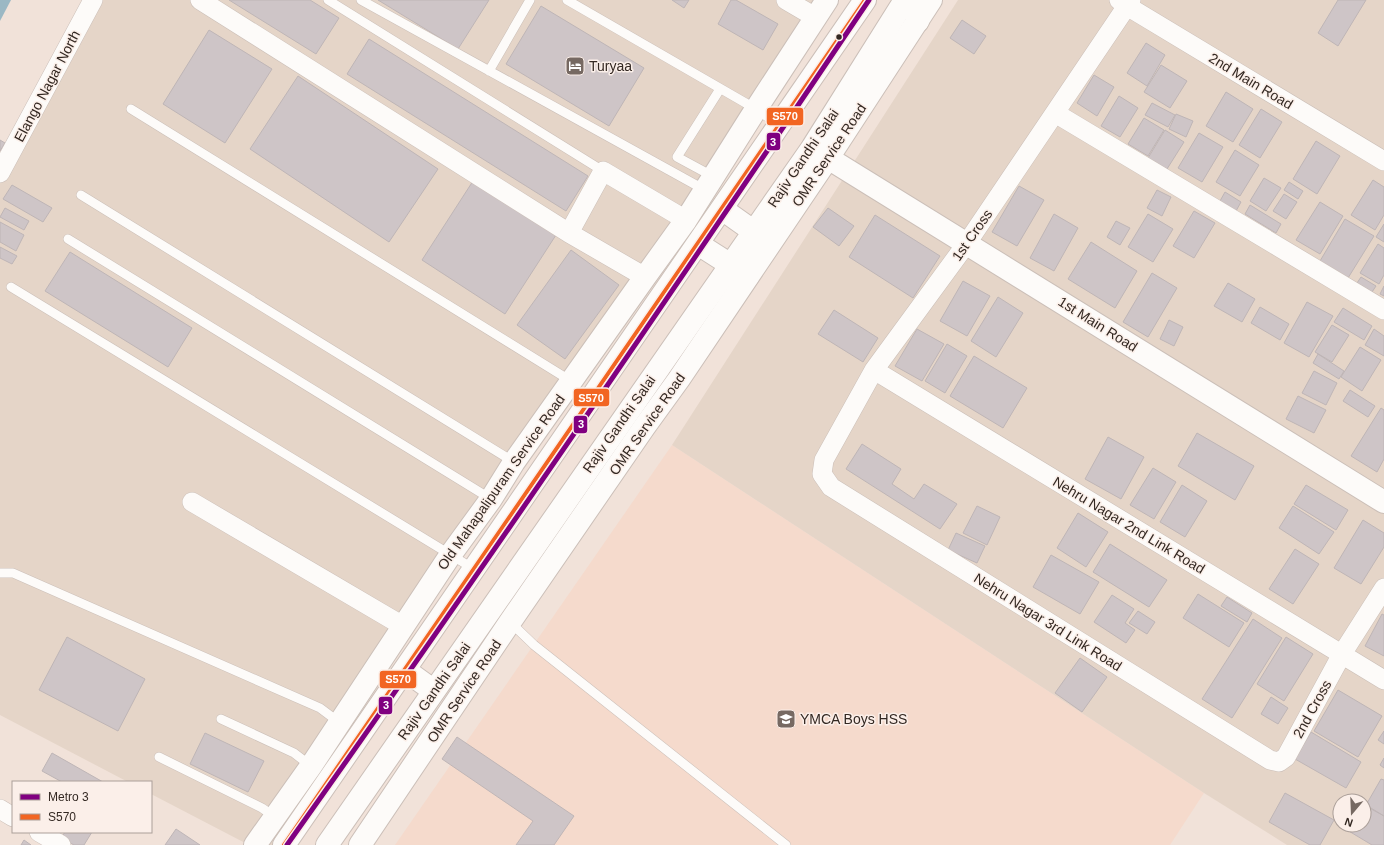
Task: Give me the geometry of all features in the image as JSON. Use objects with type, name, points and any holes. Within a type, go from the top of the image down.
[{"type":"street","name":"Elango Nagar North","points":[[0,173],[93,0]]},
{"type":"street","points":[[200,0],[569,233],[645,277]]},
{"type":"street","points":[[786,0],[821,8]]},
{"type":"street","points":[[284,845],[780,126],[865,0]]},
{"type":"street","name":"Rajiv Gandhi Salai","points":[[327,845],[434,691],[739,270],[820,153],[905,0]]},
{"type":"street","name":"OMR Service Road","points":[[820,153],[917,10],[931,0]]},
{"type":"street","name":"1st Cross","points":[[822,474],[824,460],[874,370],[967,243],[1055,113],[1126,2]]},
{"type":"street","name":"2nd Main Road","points":[[1126,2],[1384,160]]},
{"type":"street","name":"Old Mahapalipuram Service Road","points":[[255,845],[311,766],[403,626],[491,499],[514,462],[686,220],[821,8]]},
{"type":"street","points":[[1055,113],[1384,310]]},
{"type":"street","name":"1st Main Road","points":[[820,153],[1384,502]]},
{"type":"street","points":[[569,233],[603,171],[686,220]]},
{"type":"street","points":[[722,209],[762,237]]},
{"type":"street","points":[[698,244],[739,270]]},
{"type":"street","name":"OMR Service Road","points":[[360,845],[510,622],[679,379],[739,270]]},
{"type":"street","name":"Nehru Nagar 2nd Link Road","points":[[874,370],[1384,680]]},
{"type":"street","name":"Nehru Nagar 3rd Link Road","points":[[822,474],[831,487],[1270,760],[1279,762]]},
{"type":"street","points":[[192,502],[403,626]]},
{"type":"street","name":"2nd Cross","points":[[1279,762],[1286,757],[1342,654],[1384,588]]},
{"type":"street","points":[[405,670],[434,691]]},
{"type":"street","points":[[0,809],[12,816]]},
{"type":"street","points":[[41,833],[61,845]]},
{"type":"lane","points":[[328,0],[603,171]]},
{"type":"lane","points":[[361,0],[668,171],[709,184]]},
{"type":"lane","points":[[489,71],[530,0]]},
{"type":"lane","points":[[567,0],[756,109],[780,126]]},
{"type":"lane","points":[[668,171],[720,89]]},
{"type":"lane","points":[[131,108],[571,381]]},
{"type":"lane","points":[[677,157],[709,184]]},
{"type":"lane","points":[[81,195],[514,462]]},
{"type":"lane","points":[[68,239],[491,499]]},
{"type":"lane","points":[[11,287],[452,554],[474,569]]},
{"type":"lane","points":[[0,573],[13,573],[320,708],[340,723]]},
{"type":"lane","points":[[510,622],[534,645],[786,845]]},
{"type":"lane","points":[[221,719],[294,753],[311,766]]},
{"type":"lane","points":[[159,757],[262,808],[275,817]]},
{"type":"shaded area","points":[[98,0],[836,0],[645,277],[272,845],[249,845],[152,795],[152,781],[126,781],[0,715],[0,177]]},
{"type":"shaded area","points":[[958,0],[1384,0],[1384,845],[1287,845],[1204,793],[672,445]]},
{"type":"shaded area","name":"YMCA Boys HSS","points":[[672,445],[1204,793],[1170,845],[395,845]]},
{"type":"water","points":[[0,0],[11,0],[0,21]]},
{"type":"building","points":[[229,0],[310,0],[339,18],[316,54]]},
{"type":"building","points":[[378,0],[489,0],[458,49]]},
{"type":"building","points":[[672,0],[689,0],[684,8]]},
{"type":"building","points":[[731,0],[736,0],[778,24],[763,50],[718,24]]},
{"type":"building","points":[[1338,0],[1366,0],[1338,46],[1318,33]]},
{"type":"building","name":"Turyaa","points":[[541,6],[644,68],[609,126],[506,64]]},
{"type":"building","points":[[962,20],[986,36],[974,54],[950,38]]},
{"type":"building","points":[[209,30],[272,69],[225,143],[163,104]]},
{"type":"building","points":[[369,39],[588,176],[566,211],[347,74]]},
{"type":"building","points":[[1146,43],[1165,55],[1147,86],[1127,73]]},
{"type":"building","points":[[1161,65],[1187,81],[1170,108],[1144,92]]},
{"type":"building","points":[[1094,75],[1114,87],[1097,116],[1077,103]]},
{"type":"building","points":[[298,76],[438,169],[389,242],[250,149]]},
{"type":"building","points":[[1226,92],[1253,109],[1233,142],[1206,126]]},
{"type":"building","points":[[1119,96],[1138,108],[1120,137],[1101,126]]},
{"type":"building","points":[[1152,103],[1175,115],[1168,127],[1145,115]]},
{"type":"building","points":[[1261,109],[1282,122],[1260,158],[1239,145]]},
{"type":"building","points":[[1176,114],[1193,121],[1186,137],[1169,129]]},
{"type":"building","points":[[1144,118],[1164,130],[1148,156],[1128,144]]},
{"type":"building","points":[[1165,130],[1184,142],[1167,169],[1148,158]]},
{"type":"building","points":[[1199,133],[1223,147],[1202,182],[1178,168]]},
{"type":"building","points":[[0,140],[5,143],[0,151]]},
{"type":"building","points":[[1316,141],[1340,156],[1317,194],[1293,179]]},
{"type":"building","points":[[1235,150],[1259,165],[1240,196],[1216,182]]},
{"type":"building","points":[[1264,178],[1281,188],[1266,211],[1250,201]]},
{"type":"building","points":[[1373,180],[1384,187],[1384,215],[1375,230],[1351,215]]},
{"type":"building","points":[[473,181],[556,235],[505,314],[422,260]]},
{"type":"building","points":[[1289,182],[1303,191],[1298,199],[1284,190]]},
{"type":"building","points":[[12,185],[52,208],[43,222],[3,199]]},
{"type":"building","points":[[1019,186],[1044,200],[1017,246],[992,232]]},
{"type":"building","points":[[1157,190],[1171,197],[1162,216],[1147,208]]},
{"type":"building","points":[[1225,192],[1241,202],[1236,211],[1220,201]]},
{"type":"building","points":[[1284,194],[1297,202],[1286,219],[1273,211]]},
{"type":"building","points":[[1320,202],[1343,216],[1320,254],[1296,240]]},
{"type":"building","points":[[1250,205],[1281,224],[1276,233],[1245,214]]},
{"type":"building","points":[[5,208],[29,221],[24,230],[0,217]]},
{"type":"building","points":[[828,208],[854,226],[839,246],[813,227]]},
{"type":"building","points":[[1194,211],[1215,223],[1194,258],[1173,246]]},
{"type":"building","points":[[1054,214],[1078,228],[1054,271],[1030,258]]},
{"type":"building","points":[[1148,214],[1173,229],[1153,262],[1128,247]]},
{"type":"building","points":[[875,215],[940,256],[913,298],[849,257]]},
{"type":"building","points":[[1345,219],[1374,236],[1348,278],[1320,261]]},
{"type":"building","points":[[1116,221],[1130,228],[1120,245],[1107,237]]},
{"type":"building","points":[[0,222],[24,235],[16,251],[0,242]]},
{"type":"building","points":[[1384,224],[1384,242],[1376,237]]},
{"type":"building","points":[[1091,242],[1137,271],[1115,308],[1068,279]]},
{"type":"building","points":[[1378,244],[1384,248],[1384,275],[1379,284],[1360,273]]},
{"type":"building","points":[[0,247],[17,256],[12,264],[0,258]]},
{"type":"building","points":[[571,250],[619,285],[565,359],[517,325]]},
{"type":"building","points":[[70,252],[192,328],[168,367],[45,291]]},
{"type":"building","points":[[1152,273],[1177,288],[1148,337],[1123,322]]},
{"type":"building","points":[[1361,277],[1376,286],[1372,292],[1357,283]]},
{"type":"building","points":[[963,281],[990,296],[967,336],[940,321]]},
{"type":"building","points":[[1228,283],[1255,299],[1242,322],[1214,306]]},
{"type":"building","points":[[1384,286],[1384,296],[1380,294]]},
{"type":"building","points":[[998,297],[1023,313],[996,357],[971,341]]},
{"type":"building","points":[[1307,302],[1333,316],[1309,357],[1284,343]]},
{"type":"building","points":[[1260,307],[1289,324],[1280,340],[1251,323]]},
{"type":"building","points":[[1343,308],[1372,326],[1364,340],[1334,322]]},
{"type":"building","points":[[834,310],[878,338],[863,362],[818,334]]},
{"type":"building","points":[[1169,320],[1183,327],[1174,346],[1160,339]]},
{"type":"building","points":[[1332,325],[1349,335],[1332,362],[1315,352]]},
{"type":"building","points":[[917,329],[944,344],[922,381],[895,366]]},
{"type":"building","points":[[1374,329],[1384,336],[1384,356],[1365,345]]},
{"type":"building","points":[[947,344],[967,356],[945,393],[925,381]]},
{"type":"building","points":[[1360,347],[1381,360],[1362,391],[1341,377]]},
{"type":"building","points":[[1318,354],[1344,371],[1339,379],[1313,363]]},
{"type":"building","points":[[974,356],[1027,388],[1003,428],[950,396]]},
{"type":"building","points":[[1314,371],[1337,383],[1326,405],[1302,393]]},
{"type":"building","points":[[1350,390],[1375,406],[1368,417],[1343,401]]},
{"type":"building","points":[[1298,396],[1326,410],[1314,433],[1286,419]]},
{"type":"building","points":[[1381,408],[1384,410],[1384,459],[1377,472],[1351,456]]},
{"type":"building","points":[[1197,433],[1254,466],[1235,500],[1178,466]]},
{"type":"building","points":[[1108,437],[1144,457],[1121,499],[1085,479]]},
{"type":"building","points":[[862,444],[901,469],[892,484],[914,499],[924,484],[957,504],[940,529],[846,469]]},
{"type":"building","points":[[1153,468],[1176,482],[1154,519],[1130,505]]},
{"type":"building","points":[[1182,485],[1207,501],[1185,537],[1160,522]]},
{"type":"building","points":[[1306,485],[1348,510],[1336,530],[1294,504]]},
{"type":"building","points":[[977,506],[1000,517],[987,545],[963,533]]},
{"type":"building","points":[[1293,506],[1334,532],[1319,554],[1279,528]]},
{"type":"building","points":[[1078,513],[1108,532],[1086,567],[1057,548]]},
{"type":"building","points":[[1363,520],[1384,533],[1384,547],[1361,584],[1334,568]]},
{"type":"building","points":[[956,533],[985,546],[977,563],[948,550]]},
{"type":"building","points":[[1110,544],[1167,580],[1149,607],[1093,572]]},
{"type":"building","points":[[1295,549],[1319,564],[1293,604],[1269,589]]},
{"type":"building","points":[[1051,555],[1099,582],[1080,614],[1033,587]]},
{"type":"building","points":[[1198,594],[1244,623],[1229,647],[1183,618]]},
{"type":"building","points":[[1112,595],[1134,609],[1125,623],[1135,630],[1126,643],[1094,622]]},
{"type":"building","points":[[1227,597],[1252,613],[1247,622],[1221,606]]},
{"type":"building","points":[[1138,611],[1155,622],[1147,634],[1129,623]]},
{"type":"building","points":[[1382,614],[1384,615],[1384,656],[1365,646]]},
{"type":"building","points":[[1253,619],[1282,638],[1232,718],[1202,699]]},
{"type":"building","points":[[67,637],[145,679],[118,731],[39,690]]},
{"type":"building","points":[[1286,637],[1313,654],[1284,701],[1257,684]]},
{"type":"building","points":[[1080,658],[1107,677],[1082,712],[1055,693]]},
{"type":"building","points":[[1338,690],[1382,716],[1358,757],[1314,731]]},
{"type":"building","points":[[1271,697],[1288,708],[1278,724],[1261,714]]},
{"type":"building","points":[[1384,731],[1384,744],[1378,740]]},
{"type":"building","points":[[1311,732],[1361,762],[1346,788],[1295,759]]},
{"type":"building","points":[[205,733],[264,761],[248,792],[190,764]]},
{"type":"building","points":[[457,737],[574,816],[554,845],[516,845],[533,821],[442,759]]},
{"type":"building","points":[[52,753],[101,781],[60,781],[42,771]]},
{"type":"building","points":[[1384,758],[1384,768],[1380,765]]},
{"type":"building","points":[[1381,779],[1384,780],[1384,816],[1372,809],[1372,795]]},
{"type":"building","points":[[1285,793],[1332,819],[1332,824],[1320,845],[1310,845],[1269,822]]},
{"type":"building","points":[[1372,809],[1384,816],[1384,845],[1372,845],[1352,833],[1372,833]]},
{"type":"building","points":[[176,829],[200,845],[165,845]]},
{"type":"building","points":[[64,833],[91,833],[84,845],[74,845],[61,838]]},
{"type":"building","points":[[24,840],[31,845],[21,845]]},
{"type":"metro line","name":"3","points":[[287,845],[581,424],[869,0]]},
{"type":"transit line","name":"S570","points":[[284,845],[865,0]]},
{"type":"place","name":"Turyaa","points":[[575,66]]},
{"type":"place","name":"YMCA Boys HSS","points":[[786,719]]}]
